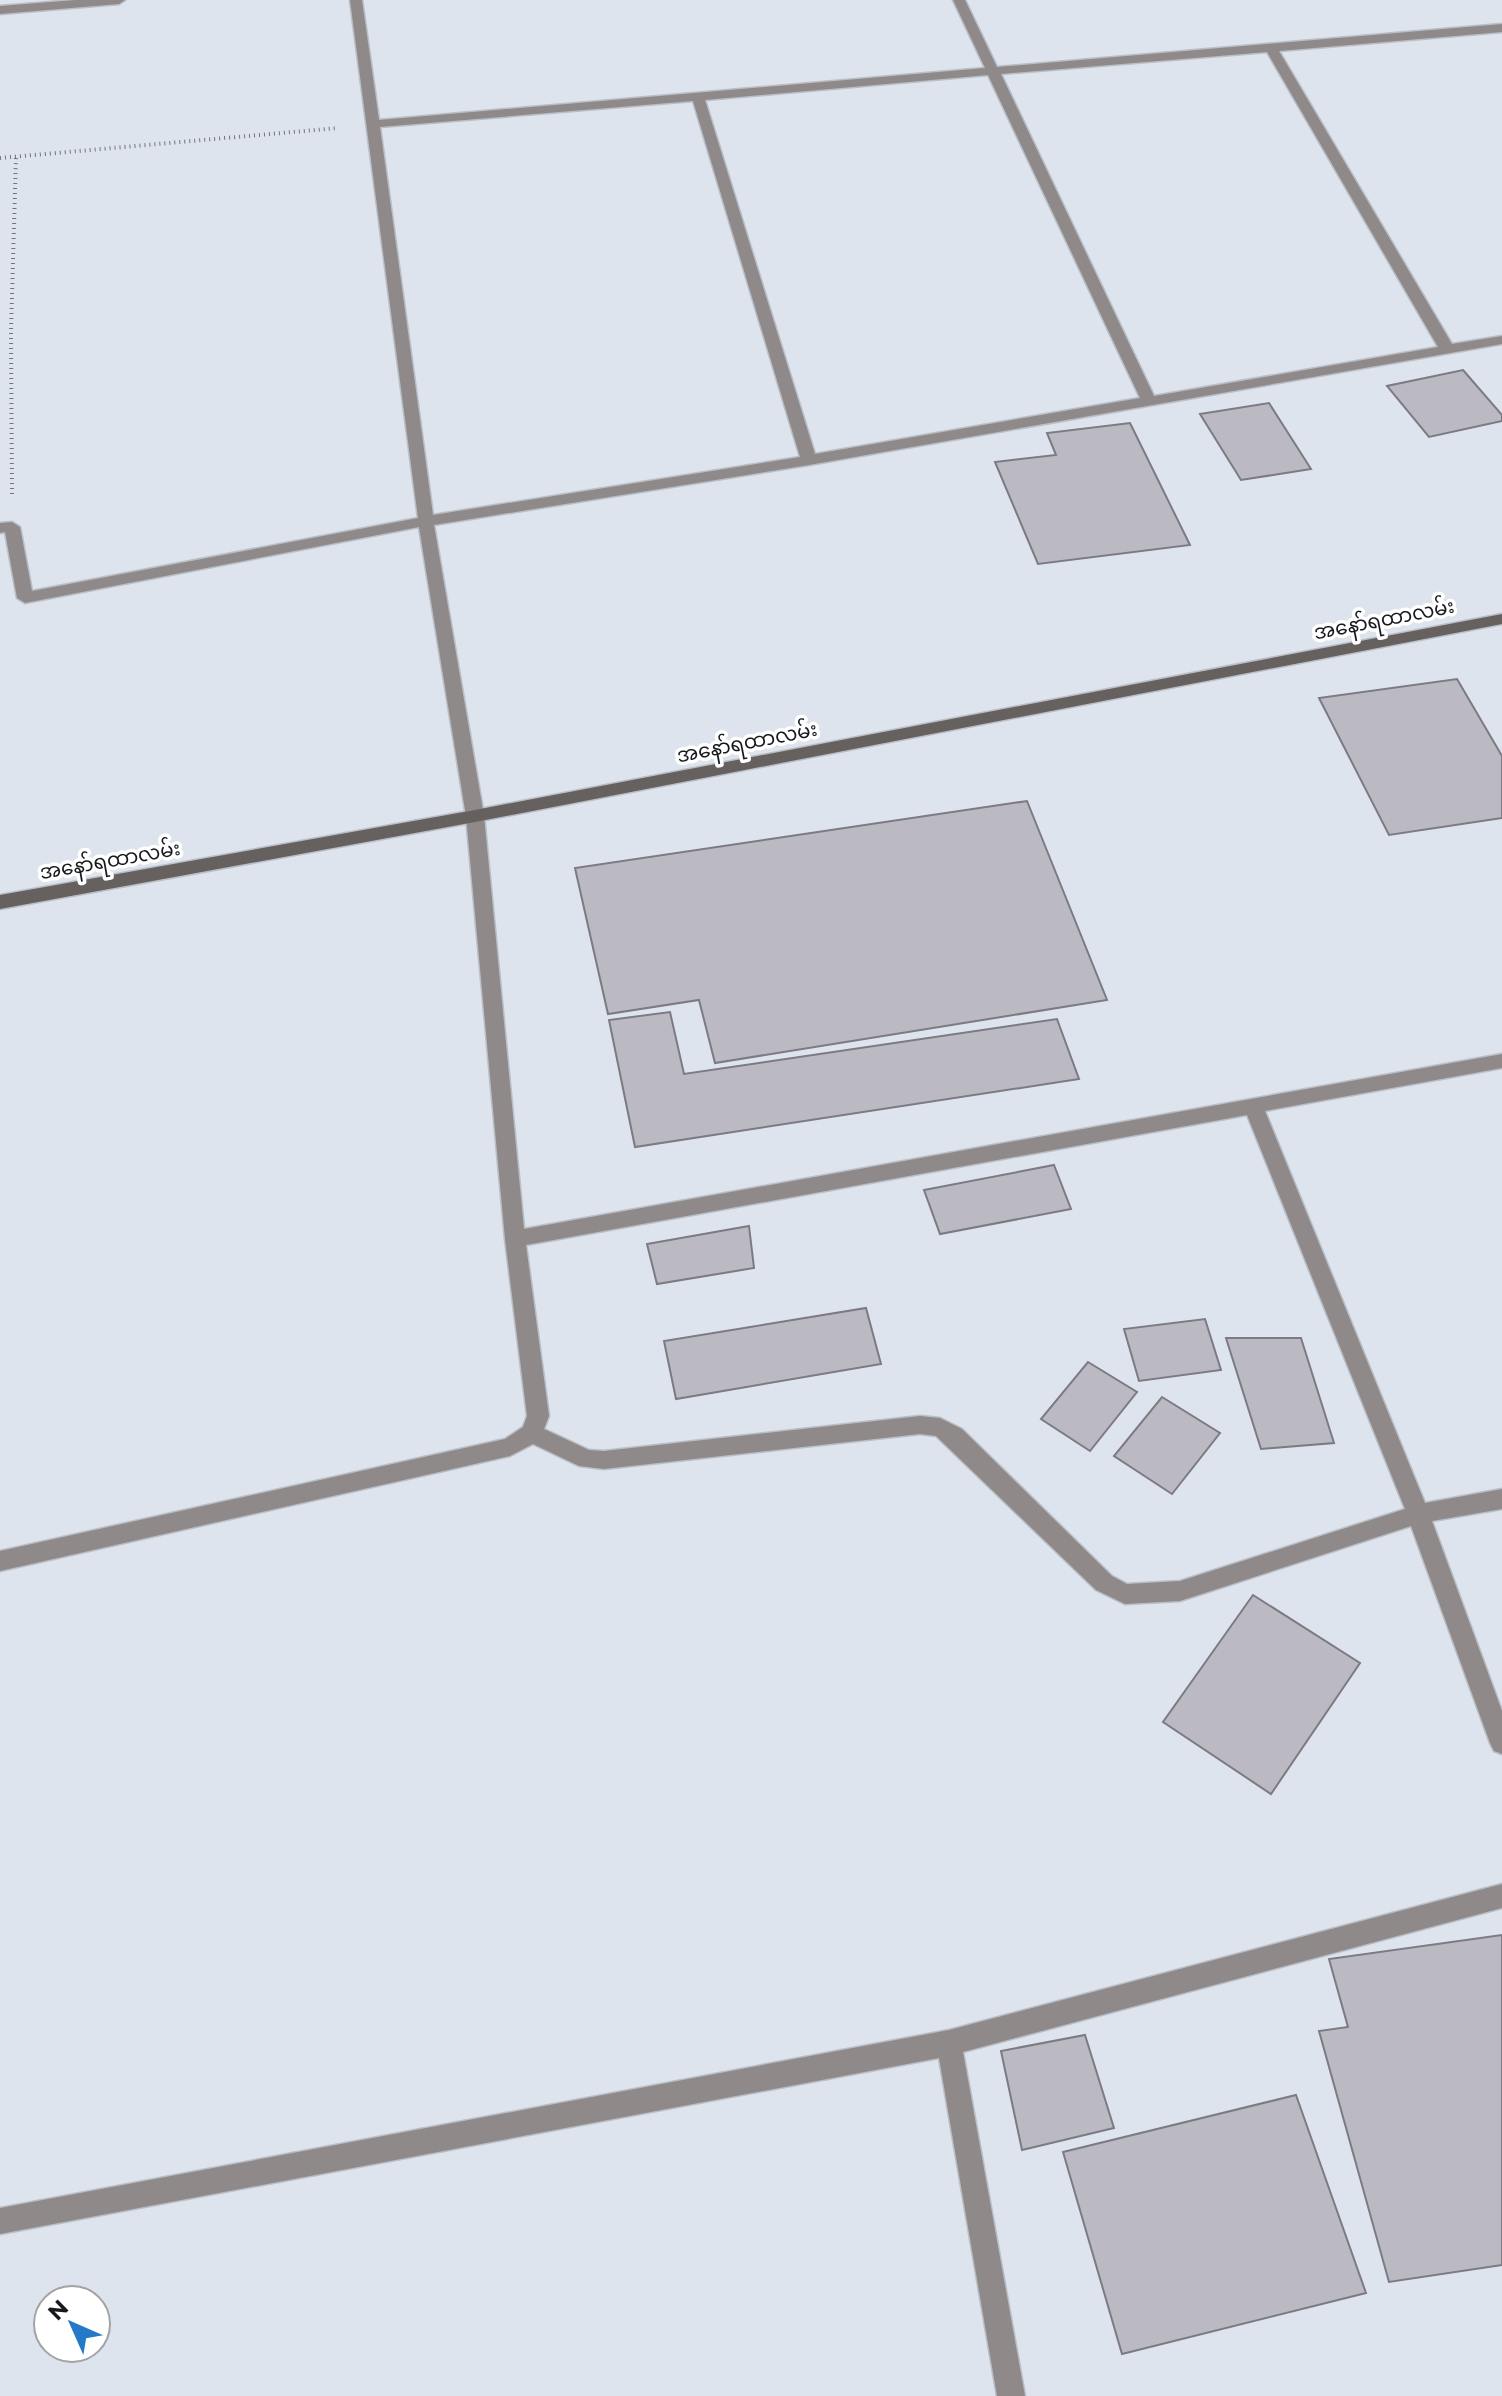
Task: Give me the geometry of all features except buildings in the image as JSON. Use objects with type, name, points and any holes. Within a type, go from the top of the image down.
[{"type":"main road","name":"အနော်ရထာလမ်း","points":[[0,902],[475,816],[1502,619]]},
{"type":"street","points":[[0,10],[119,0]]},
{"type":"street","points":[[0,1561],[510,1447],[532,1433],[538,1416],[515,1239],[475,816],[426,521],[356,0]]},
{"type":"street","points":[[959,0],[1149,401]]},
{"type":"street","points":[[373,124],[1502,28]]},
{"type":"street","points":[[1271,48],[1447,349]]},
{"type":"street","points":[[698,97],[809,460]]},
{"type":"street","points":[[6,527],[25,598],[426,521],[809,460],[1502,340]]},
{"type":"street","points":[[515,1239],[1502,1061]]},
{"type":"street","points":[[1253,1106],[1418,1514],[1502,1743]]},
{"type":"street","points":[[532,1433],[587,1459],[604,1460],[920,1425],[940,1427],[954,1436],[1104,1583],[1125,1594],[1180,1591],[1418,1514],[1502,1499]]},
{"type":"street","points":[[0,2221],[949,2043],[1502,1896]]},
{"type":"street","points":[[949,2043],[1011,2396]]},
{"type":"path","points":[[0,158],[373,124]]},
{"type":"path","points":[[6,527],[16,156]]},
{"type":"path","points":[[0,332],[11,331]]}]
